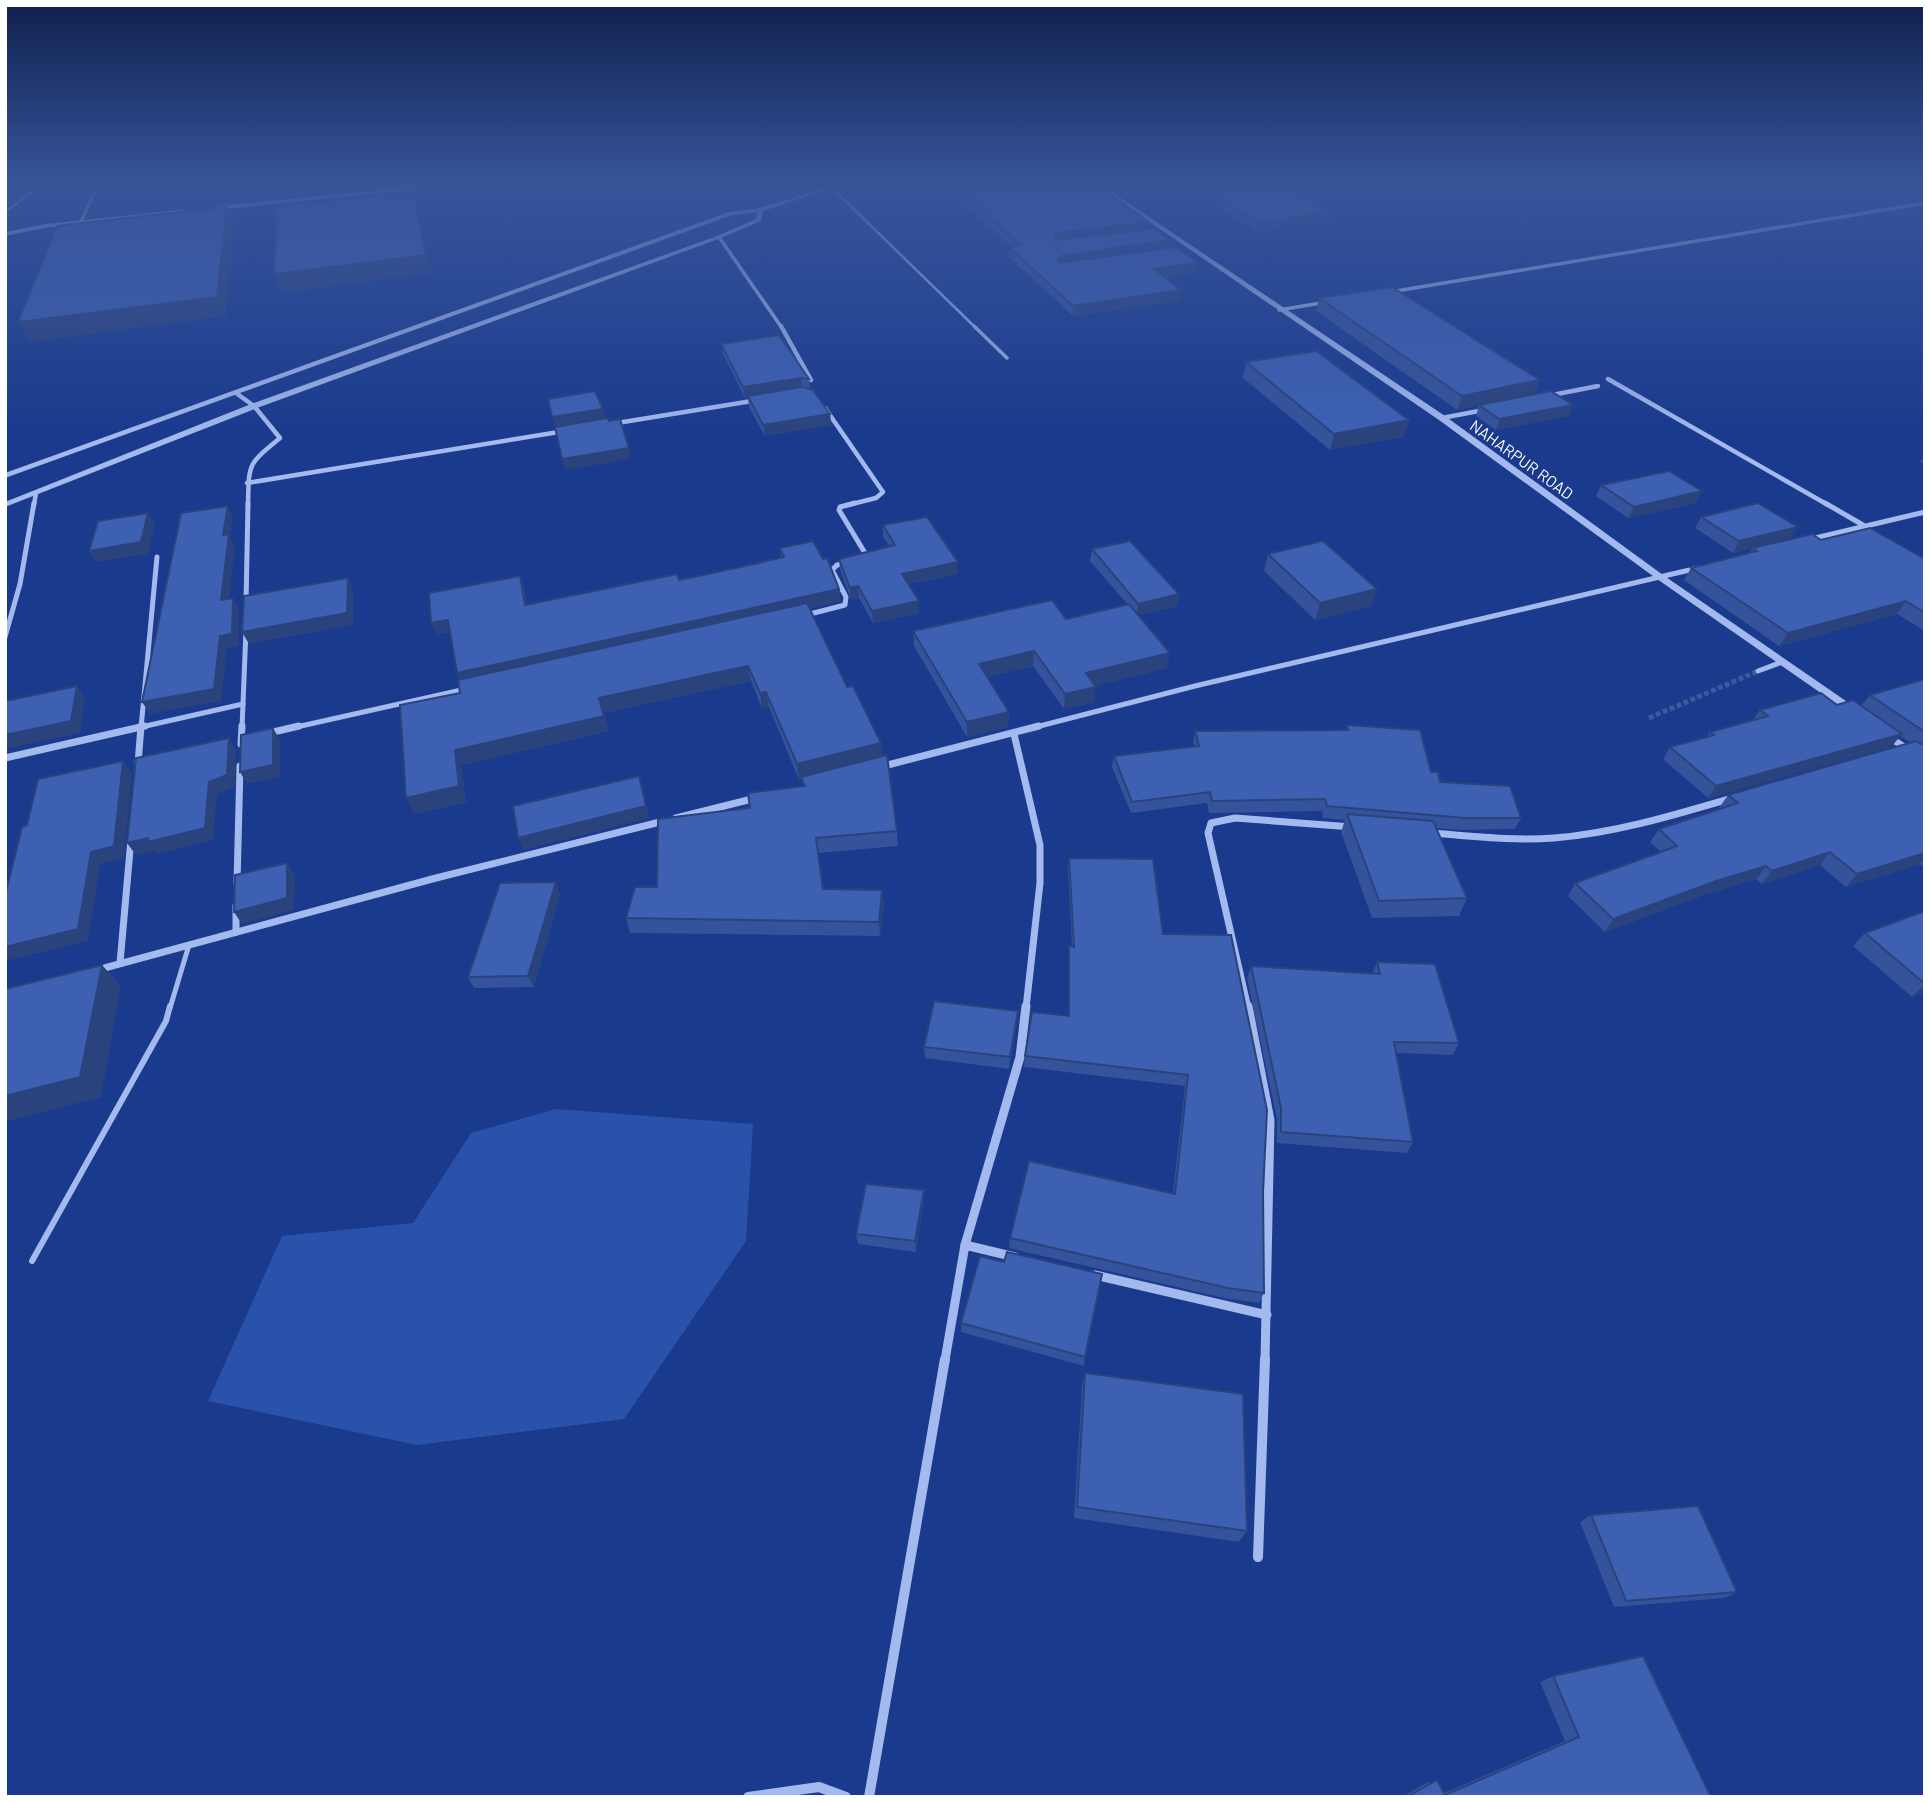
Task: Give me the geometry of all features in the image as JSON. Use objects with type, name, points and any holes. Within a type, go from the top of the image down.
[{"type":"street","points":[[5,476],[576,270]]},
{"type":"street","points":[[5,505],[254,406],[626,270]]},
{"type":"street","points":[[743,270],[774,313],[811,380]]},
{"type":"street","name":"NAHARPUR ROAD","points":[[1222,270],[1442,418],[1660,577],[1861,716]]},
{"type":"street","points":[[1389,292],[1521,270]]},
{"type":"street","points":[[1279,310],[1330,302]]},
{"type":"street","points":[[1608,379],[1864,526]]},
{"type":"street","points":[[1546,397],[1598,386]]},
{"type":"street","points":[[236,393],[254,406],[280,438],[253,460],[247,483],[246,608]]},
{"type":"street","points":[[602,425],[766,398]]},
{"type":"street","points":[[824,407],[883,492],[876,498],[840,507],[839,510],[865,553],[865,557],[859,560]]},
{"type":"street","points":[[1442,418],[1494,407]]},
{"type":"street","points":[[247,483],[575,430]]},
{"type":"street","points":[[5,637],[20,584],[36,493]]},
{"type":"street","points":[[1810,540],[1925,512]]},
{"type":"street","points":[[137,769],[156,557]]},
{"type":"street","points":[[795,617],[845,605],[846,597],[832,570],[836,565],[848,563]]},
{"type":"street","points":[[866,771],[1195,687],[1701,567]]},
{"type":"street","points":[[236,932],[246,621]]},
{"type":"street","points":[[1758,671],[1782,662]]},
{"type":"street","points":[[241,739],[471,688]]},
{"type":"street","points":[[5,758],[243,704]]},
{"type":"street","points":[[1872,724],[1925,761]]},
{"type":"street","points":[[869,1797],[965,1245],[1020,1057],[1040,883],[1040,845],[1037,822],[1014,734]]},
{"type":"street","points":[[1892,751],[1906,748]]},
{"type":"street","points":[[1421,833],[1524,839],[1581,835],[1619,829],[1746,793]]},
{"type":"street","points":[[95,970],[436,878],[759,797]]},
{"type":"street","points":[[1258,1558],[1267,1315],[1270,1120],[1258,1050],[1208,833],[1211,823],[1235,818],[1361,828]]},
{"type":"street","points":[[120,963],[132,825]]},
{"type":"street","points":[[965,1245],[1031,1260]]},
{"type":"street","points":[[1083,1273],[1267,1315]]},
{"type":"street","points":[[748,1797],[819,1787],[846,1797]]},
{"type":"lane","points":[[918,270],[1007,358]]},
{"type":"lane","points":[[32,1261],[166,1021],[189,945]]},
{"type":"shaded area","points":[[556,1109],[753,1124],[746,1241],[624,1419],[417,1445],[208,1401],[282,1236],[413,1223],[471,1133]]},
{"type":"building","points":[[39,270],[220,270],[217,297],[18,322]]},
{"type":"building","points":[[274,270],[305,270],[274,274]]},
{"type":"building","points":[[1034,270],[1155,270],[1181,290],[1073,306]]},
{"type":"building","points":[[1392,287],[1540,380],[1462,396],[1319,298]]},
{"type":"building","points":[[779,335],[809,379],[743,387],[721,344]]},
{"type":"building","points":[[1316,351],[1409,420],[1334,434],[1246,362]]},
{"type":"building","points":[[802,387],[813,390],[830,414],[763,425],[748,396]]},
{"type":"building","points":[[595,391],[603,409],[552,417],[548,399]]},
{"type":"building","points":[[1551,391],[1573,405],[1499,419],[1479,405]]},
{"type":"building","points":[[607,418],[609,421],[620,419],[629,448],[562,459],[555,427]]},
{"type":"building","points":[[1669,471],[1702,491],[1634,507],[1601,485]]},
{"type":"building","points":[[1758,503],[1798,527],[1739,541],[1701,517]]},
{"type":"building","points":[[228,506],[223,535],[229,534],[221,600],[233,598],[232,634],[220,636],[214,689],[142,702],[181,513]]},
{"type":"building","points":[[148,513],[141,542],[89,551],[98,521]]},
{"type":"building","points":[[927,517],[958,562],[902,574],[919,601],[872,611],[858,586],[850,588],[839,559],[895,545],[883,525]]},
{"type":"building","points":[[1870,528],[1925,559],[1925,613],[1906,601],[1788,633],[1691,568],[1757,551],[1752,548],[1812,534],[1821,540]]},
{"type":"building","points":[[813,541],[823,559],[827,558],[839,589],[457,673],[448,620],[431,623],[429,593],[520,576],[525,605],[677,574],[679,580],[745,566],[784,557],[780,548]]},
{"type":"building","points":[[1130,541],[1179,594],[1138,604],[1092,549]]},
{"type":"building","points":[[1323,541],[1377,589],[1320,603],[1268,554]]},
{"type":"building","points":[[348,578],[347,613],[242,632],[244,596]]},
{"type":"building","points":[[1052,600],[1066,619],[1129,604],[1170,653],[1086,673],[1096,687],[1065,694],[1034,651],[979,664],[1009,712],[967,722],[913,631]]},
{"type":"building","points":[[807,603],[847,687],[853,686],[881,743],[797,764],[766,692],[760,693],[748,666],[599,698],[604,716],[455,750],[459,786],[406,798],[400,705],[460,693],[458,680]]},
{"type":"building","points":[[1925,679],[1925,732],[1870,695]]},
{"type":"building","points":[[77,686],[71,721],[5,735],[5,701]]},
{"type":"building","points":[[1821,693],[1837,705],[1853,700],[1902,734],[1716,786],[1670,747],[1714,735],[1710,732],[1768,716],[1760,710]]},
{"type":"building","points":[[1347,725],[1420,730],[1431,772],[1438,772],[1440,782],[1510,786],[1521,818],[1465,818],[1327,806],[1325,799],[1212,801],[1210,792],[1132,802],[1114,756],[1199,746],[1195,731],[1348,730]]},
{"type":"building","points":[[273,728],[273,765],[240,772],[241,735]]},
{"type":"building","points":[[229,738],[227,775],[209,782],[205,828],[148,842],[148,838],[127,843],[136,758]]},
{"type":"building","points":[[1916,741],[1925,746],[1925,853],[1857,874],[1830,852],[1772,871],[1766,866],[1716,881],[1613,919],[1575,883],[1677,846],[1659,829],[1738,803],[1728,795]]},
{"type":"building","points":[[887,755],[897,831],[816,838],[823,889],[882,890],[879,922],[626,918],[635,887],[657,887],[658,819],[750,808],[748,793],[805,786],[801,777]]},
{"type":"building","points":[[123,761],[114,846],[91,852],[78,929],[5,947],[5,896],[22,827],[27,825],[38,779]]},
{"type":"building","points":[[639,776],[646,806],[518,838],[513,806]]},
{"type":"building","points":[[1347,814],[1433,821],[1467,898],[1379,901]]},
{"type":"building","points":[[1069,858],[1153,859],[1163,934],[1231,935],[1267,1110],[1263,1191],[1264,1293],[1228,1288],[1010,1238],[1029,1161],[1175,1194],[1188,1075],[1025,1056],[1032,1012],[1069,1016],[1069,946],[1074,947]]},
{"type":"building","points":[[287,863],[287,898],[234,912],[235,875]]},
{"type":"building","points":[[556,882],[528,976],[468,977],[500,883]]},
{"type":"building","points":[[1925,911],[1925,984],[1865,933]]},
{"type":"building","points":[[1377,962],[1435,964],[1459,1043],[1394,1042],[1413,1142],[1281,1132],[1281,1108],[1251,966],[1380,974]]},
{"type":"building","points":[[102,965],[80,1077],[5,1096],[5,989]]},
{"type":"building","points":[[934,1001],[1018,1011],[1010,1057],[924,1047]]},
{"type":"building","points":[[866,1184],[924,1190],[915,1241],[856,1234]]},
{"type":"building","points":[[1007,1252],[1102,1274],[1085,1357],[961,1323],[980,1256],[1004,1262]]},
{"type":"building","points":[[1085,1373],[1243,1394],[1247,1531],[1077,1507]]},
{"type":"building","points":[[1698,1506],[1737,1592],[1626,1601],[1591,1515]]},
{"type":"building","points":[[1643,1656],[1711,1797],[1407,1797],[1437,1780],[1445,1795],[1579,1737],[1553,1676]]},
{"type":"tunnel","points":[[1649,718],[1758,671]]}]
